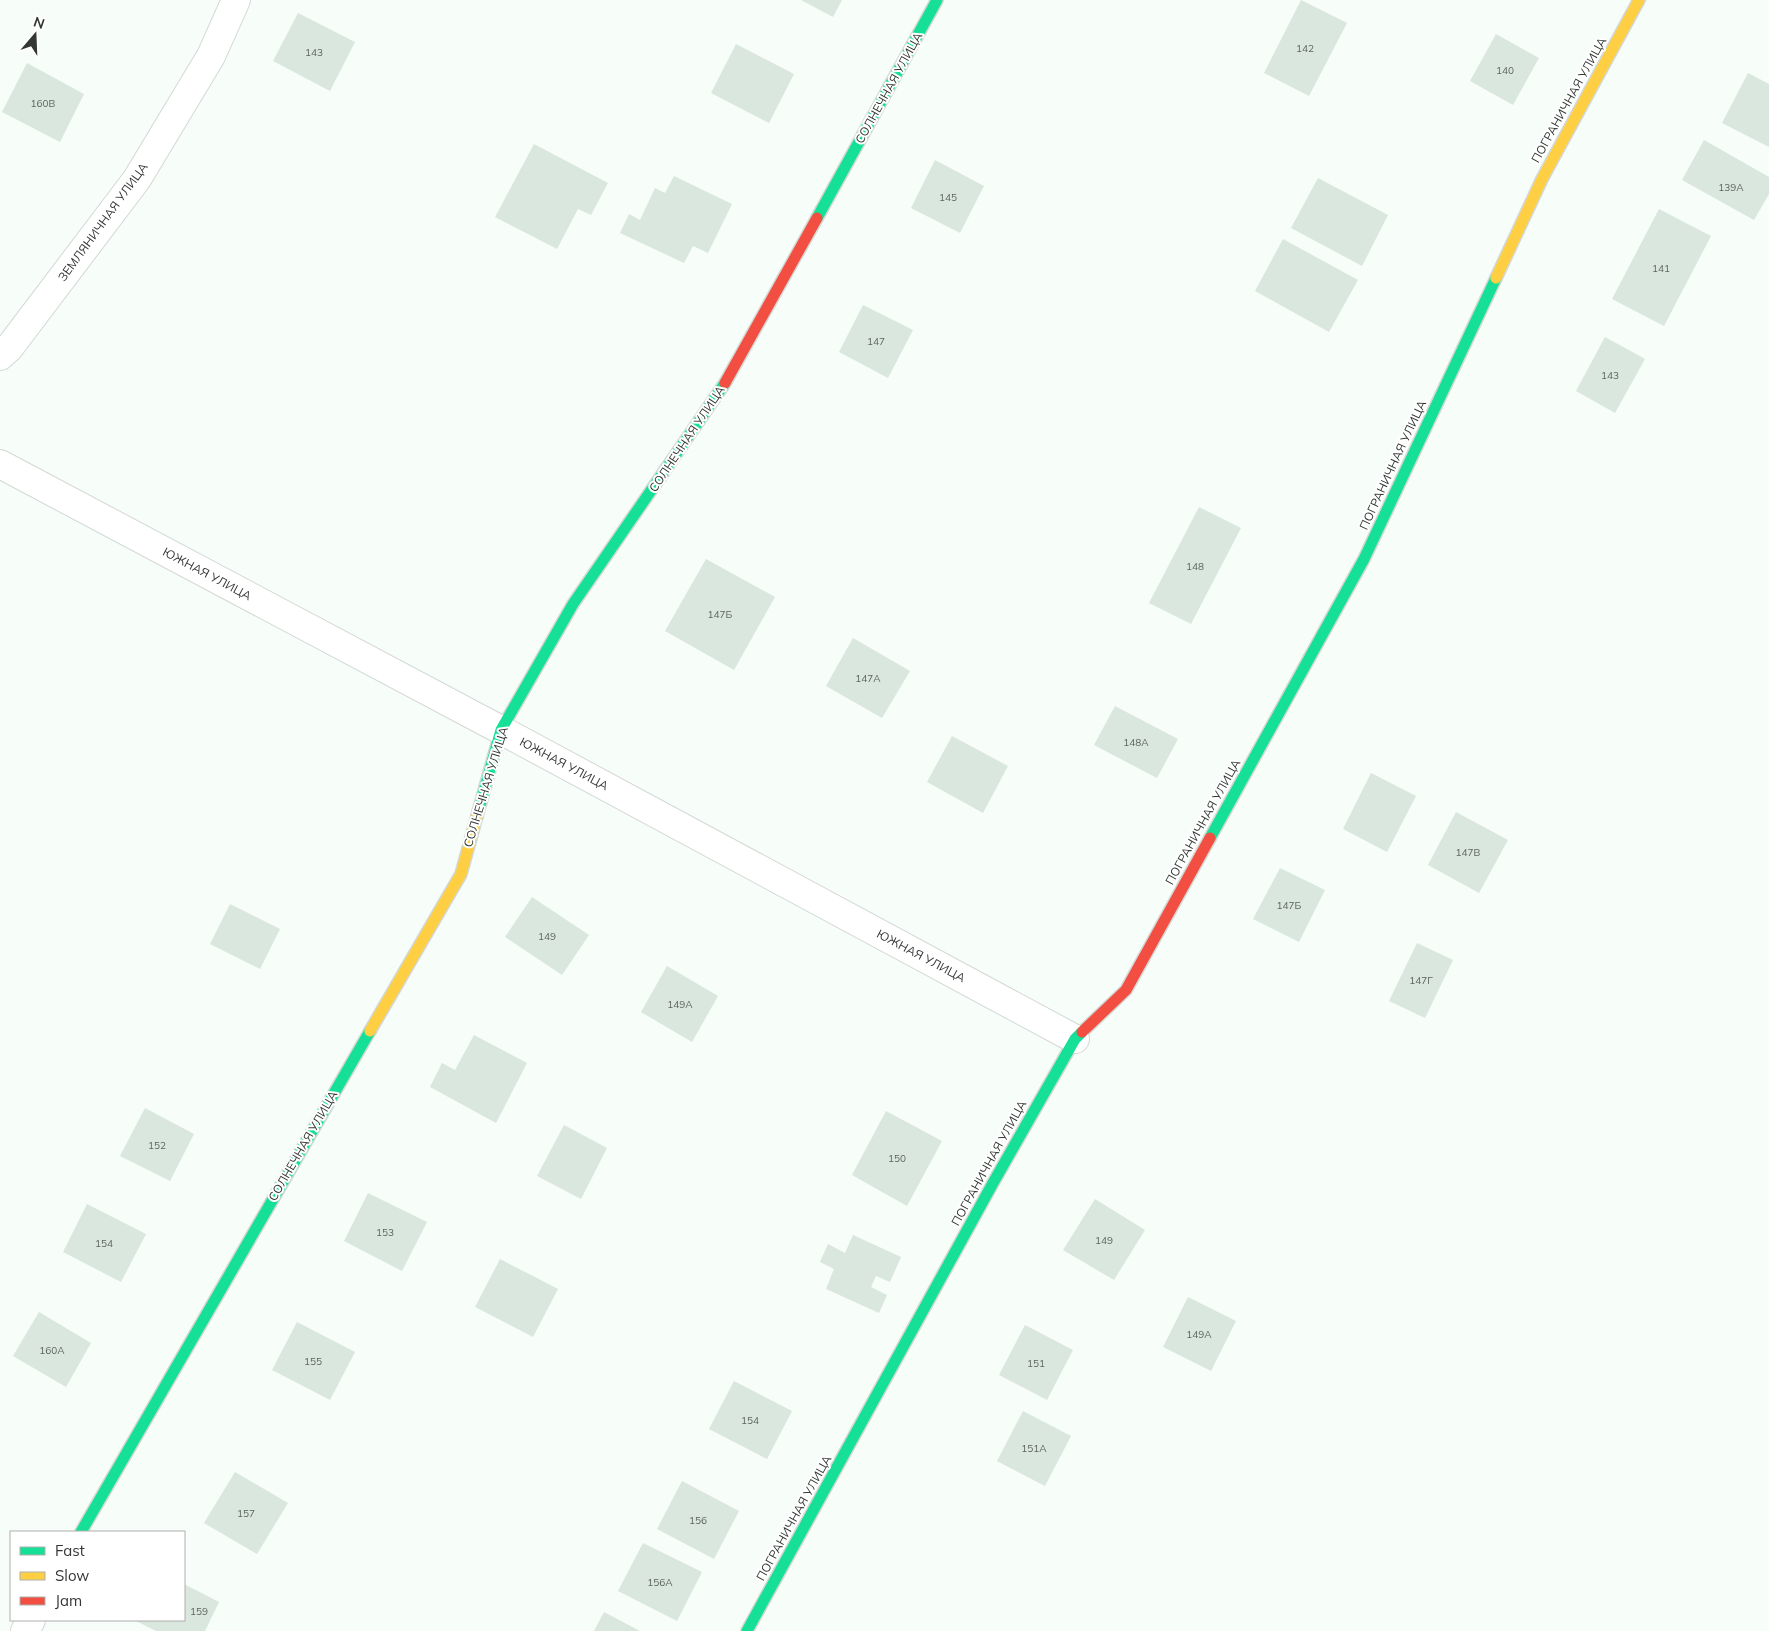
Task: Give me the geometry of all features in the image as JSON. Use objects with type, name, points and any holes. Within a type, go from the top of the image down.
[{"type":"street","name":"ЗЕМЛЯНИЧНАЯ УЛИЦА","points":[[0,356],[9,348],[137,179],[211,56],[236,0]]},
{"type":"street","name":"СОЛНЕЧНАЯ УЛИЦА","points":[[82,1531],[460,874],[501,730],[572,604],[720,392],[937,0]]},
{"type":"street","name":"ПОГРАНИЧНАЯ УЛИЦА","points":[[747,1631],[1075,1039],[1126,990],[1364,559],[1542,180],[1639,0]]},
{"type":"street","name":"ЮЖНАЯ УЛИЦА","points":[[0,464],[501,730],[1075,1039]]},
{"type":"building","points":[[801,0],[842,0],[833,17]]},
{"type":"building","points":[[1301,0],[1347,23],[1309,96],[1264,73]]},
{"type":"building","points":[[298,13],[355,42],[330,91],[273,61]]},
{"type":"building","points":[[1496,34],[1539,58],[1513,105],[1470,81]]},
{"type":"building","points":[[736,44],[794,74],[769,123],[711,93]]},
{"type":"building","points":[[27,63],[84,94],[60,142],[2,112]]},
{"type":"building","points":[[1748,73],[1769,84],[1769,147],[1722,123]]},
{"type":"building","points":[[1704,140],[1769,177],[1769,194],[1754,220],[1682,180]]},
{"type":"building","points":[[534,144],[608,183],[591,215],[578,209],[557,249],[495,217]]},
{"type":"building","points":[[935,160],[984,186],[960,233],[911,208]]},
{"type":"building","points":[[674,176],[732,204],[708,253],[693,246],[684,263],[620,233],[629,214],[640,220],[655,188],[665,193]]},
{"type":"building","points":[[1318,178],[1388,215],[1362,266],[1291,228]]},
{"type":"building","points":[[1659,209],[1711,236],[1664,326],[1612,299]]},
{"type":"building","points":[[1283,239],[1358,280],[1329,332],[1255,291]]},
{"type":"building","points":[[863,305],[913,330],[888,378],[839,352]]},
{"type":"building","points":[[1605,337],[1645,359],[1615,413],[1576,391]]},
{"type":"building","points":[[1199,507],[1241,528],[1191,624],[1149,603]]},
{"type":"building","points":[[706,559],[775,597],[734,670],[665,631]]},
{"type":"building","points":[[853,638],[910,671],[882,718],[826,686]]},
{"type":"building","points":[[1115,706],[1178,739],[1157,778],[1094,745]]},
{"type":"building","points":[[952,736],[1008,766],[983,813],[927,782]]},
{"type":"building","points":[[1371,773],[1416,796],[1387,852],[1343,829]]},
{"type":"building","points":[[1456,812],[1508,840],[1479,893],[1428,865]]},
{"type":"building","points":[[1280,868],[1325,890],[1299,942],[1253,919]]},
{"type":"building","points":[[532,897],[589,935],[562,975],[505,937]]},
{"type":"building","points":[[230,904],[280,929],[260,969],[210,944]]},
{"type":"building","points":[[1417,943],[1453,960],[1425,1018],[1389,1001]]},
{"type":"building","points":[[667,966],[718,996],[692,1042],[641,1012]]},
{"type":"building","points":[[474,1035],[527,1063],[496,1123],[430,1087],[442,1063],[455,1070]]},
{"type":"building","points":[[145,1108],[194,1134],[170,1181],[120,1156]]},
{"type":"building","points":[[886,1111],[942,1141],[907,1206],[852,1175]]},
{"type":"building","points":[[564,1125],[607,1148],[581,1199],[537,1176]]},
{"type":"building","points":[[368,1193],[427,1222],[402,1271],[344,1241]]},
{"type":"building","points":[[1095,1199],[1145,1230],[1114,1280],[1063,1250]]},
{"type":"building","points":[[87,1204],[146,1234],[121,1282],[63,1252]]},
{"type":"building","points":[[853,1235],[901,1257],[890,1282],[876,1276],[871,1287],[887,1295],[879,1313],[826,1289],[834,1269],[820,1262],[828,1244],[845,1253]]},
{"type":"building","points":[[500,1259],[558,1289],[533,1337],[475,1307]]},
{"type":"building","points":[[1188,1297],[1236,1321],[1211,1371],[1163,1347]]},
{"type":"building","points":[[39,1312],[91,1343],[66,1387],[13,1356]]},
{"type":"building","points":[[297,1322],[355,1352],[330,1400],[272,1370]]},
{"type":"building","points":[[1025,1325],[1073,1350],[1047,1400],[999,1375]]},
{"type":"building","points":[[734,1381],[792,1411],[767,1459],[709,1429]]},
{"type":"building","points":[[1023,1411],[1071,1436],[1045,1486],[997,1461]]},
{"type":"building","points":[[235,1472],[288,1503],[257,1554],[204,1523]]},
{"type":"building","points":[[682,1481],[739,1511],[714,1559],[657,1529]]},
{"type":"building","points":[[643,1543],[702,1572],[677,1621],[618,1591]]},
{"type":"building","points":[[185,1585],[219,1602],[205,1631],[156,1631],[136,1621],[185,1621]]},
{"type":"building","points":[[604,1612],[640,1631],[594,1631]]},
{"type":"traffic: fast","points":[[817,218],[937,0]]},
{"type":"traffic: fast","points":[[1210,838],[1364,559],[1496,278]]},
{"type":"traffic: fast","points":[[477,816],[501,730],[573,604],[725,383]]},
{"type":"traffic: fast","points":[[82,1531],[370,1031]]},
{"type":"traffic: fast","points":[[747,1631],[993,1183],[1075,1039],[1082,1032]]},
{"type":"traffic: slow","points":[[1496,278],[1542,179],[1639,0]]},
{"type":"traffic: slow","points":[[370,1031],[461,874],[477,816]]},
{"type":"traffic: jam","points":[[725,383],[817,218]]},
{"type":"traffic: jam","points":[[1082,1032],[1126,990],[1210,838]]}]
